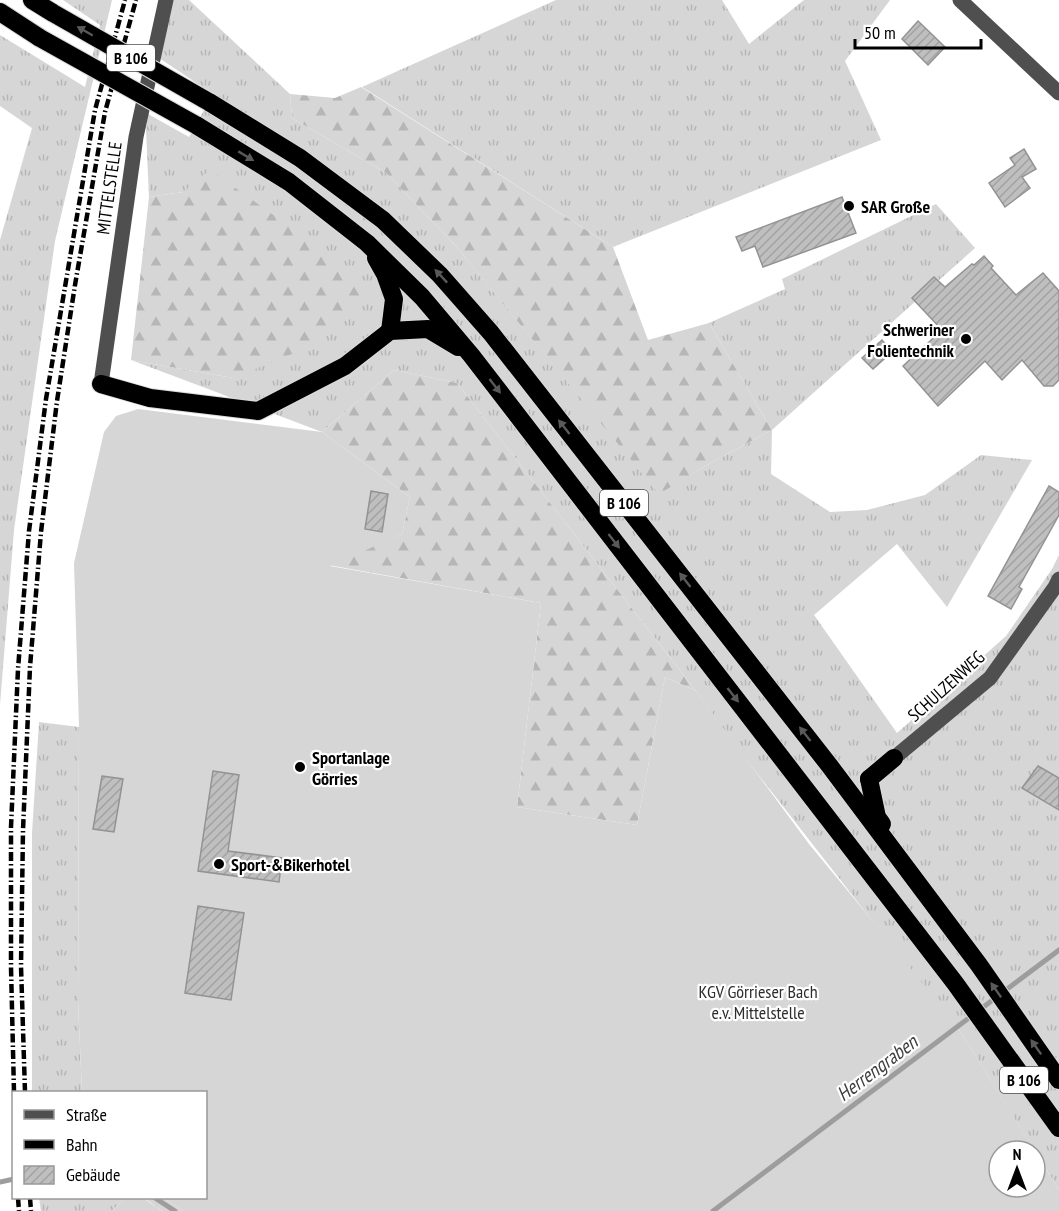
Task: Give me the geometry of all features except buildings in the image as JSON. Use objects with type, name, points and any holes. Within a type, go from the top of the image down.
[{"type":"highway","name":"B 106","points":[[32,0],[300,158],[383,220],[440,275],[491,333],[829,765],[979,965],[1059,1080]]},
{"type":"highway","name":"B 106","points":[[0,12],[40,38],[196,125],[289,182],[367,243],[422,297],[471,355],[955,983],[1059,1128]]},
{"type":"highway","points":[[367,243],[385,274],[394,299],[390,330]]},
{"type":"highway","points":[[101,384],[150,398],[258,411],[345,366],[390,330],[428,329],[471,355]]},
{"type":"highway","points":[[868,779],[894,758]]},
{"type":"highway","points":[[829,765],[868,779]]},
{"type":"highway","points":[[868,779],[877,817],[944,918]]},
{"type":"street","name":"MITTELSTELLE","points":[[101,384],[136,137],[166,0]]},
{"type":"street","points":[[960,0],[1059,93]]},
{"type":"street","name":"SCHULZENWEG","points":[[894,758],[990,678],[1059,579]]},
{"type":"green space","points":[[63,0],[112,0],[55,241],[14,530],[0,705],[0,240],[32,128],[0,106],[0,35],[85,87],[100,25]]},
{"type":"green space","points":[[164,0],[189,0],[290,94],[292,118],[386,173],[455,245],[659,493],[772,430],[771,474],[830,512],[867,510],[925,495],[981,455],[1032,460],[947,607],[897,544],[814,615],[897,733],[1006,636],[1052,569],[1059,555],[1059,1190],[1047,1171],[1047,1139],[1027,1139],[958,1028],[735,745],[696,691],[457,383],[394,370],[322,432],[131,360],[233,378],[183,192],[149,197],[146,130],[148,114],[189,137],[213,94],[156,56]]},
{"type":"green space","points":[[556,0],[722,0],[749,44],[804,0],[890,0],[845,61],[881,140],[613,247],[362,87]]},
{"type":"green space","points":[[361,87],[613,247],[648,340],[709,323],[772,430],[659,494],[455,245],[386,173],[292,118],[290,94],[335,98]]},
{"type":"green space","points":[[210,170],[344,265],[365,293],[321,342],[233,378],[131,360],[149,197],[183,192]]},
{"type":"green space","points":[[936,204],[975,248],[772,430],[709,323],[785,289],[782,279]]},
{"type":"green space","points":[[394,370],[457,383],[696,691],[665,677],[637,825],[517,807],[541,603],[328,565],[402,534],[410,497],[322,432]]},
{"type":"green space","name":"KGV Görrieser Bach e.v. Mittelstelle","points":[[138,409],[322,432],[410,497],[402,534],[330,566],[541,603],[517,807],[637,825],[665,677],[696,691],[809,844],[958,1028],[1027,1139],[987,1139],[987,1199],[1047,1199],[1047,1171],[1059,1190],[1059,1211],[183,1211],[165,1199],[207,1199],[207,1091],[82,1091],[78,1001],[79,727],[74,563],[104,432],[116,416]]},
{"type":"green space","points":[[39,722],[79,727],[78,1001],[82,1091],[32,1091],[32,833]]},
{"type":"green space","points":[[39,1199],[124,1199],[112,1211],[41,1211]]},
{"type":"green space","points":[[124,1199],[144,1199],[162,1211],[112,1211]]},
{"type":"green space","points":[[145,1199],[165,1199],[183,1211],[162,1211]]},
{"type":"waterway","name":"Herrengraben","points":[[713,1211],[1059,950]]},
{"type":"waterway","name":"Herrengraben","points":[[0,1182],[12,1179]]},
{"type":"waterway","name":"Herrengraben","points":[[157,1199],[175,1211]]},
{"type":"railway","points":[[14,1091],[11,827],[18,669],[29,531],[46,399],[95,110],[125,0]]},
{"type":"railway","points":[[25,1091],[21,966],[23,830],[30,667],[41,532],[57,401],[105,112],[136,0]]},
{"type":"railway","points":[[18,1199],[19,1211]]},
{"type":"railway","points":[[30,1199],[31,1211]]},
{"type":"place","name":"SAR Große","points":[[849,206]]},
{"type":"place","name":"Schweriner Folientechnik","points":[[966,339]]},
{"type":"place","name":"Sportanlage Görries","points":[[300,767]]},
{"type":"place","name":"Sport-&Bikerhotel","points":[[219,864]]}]
